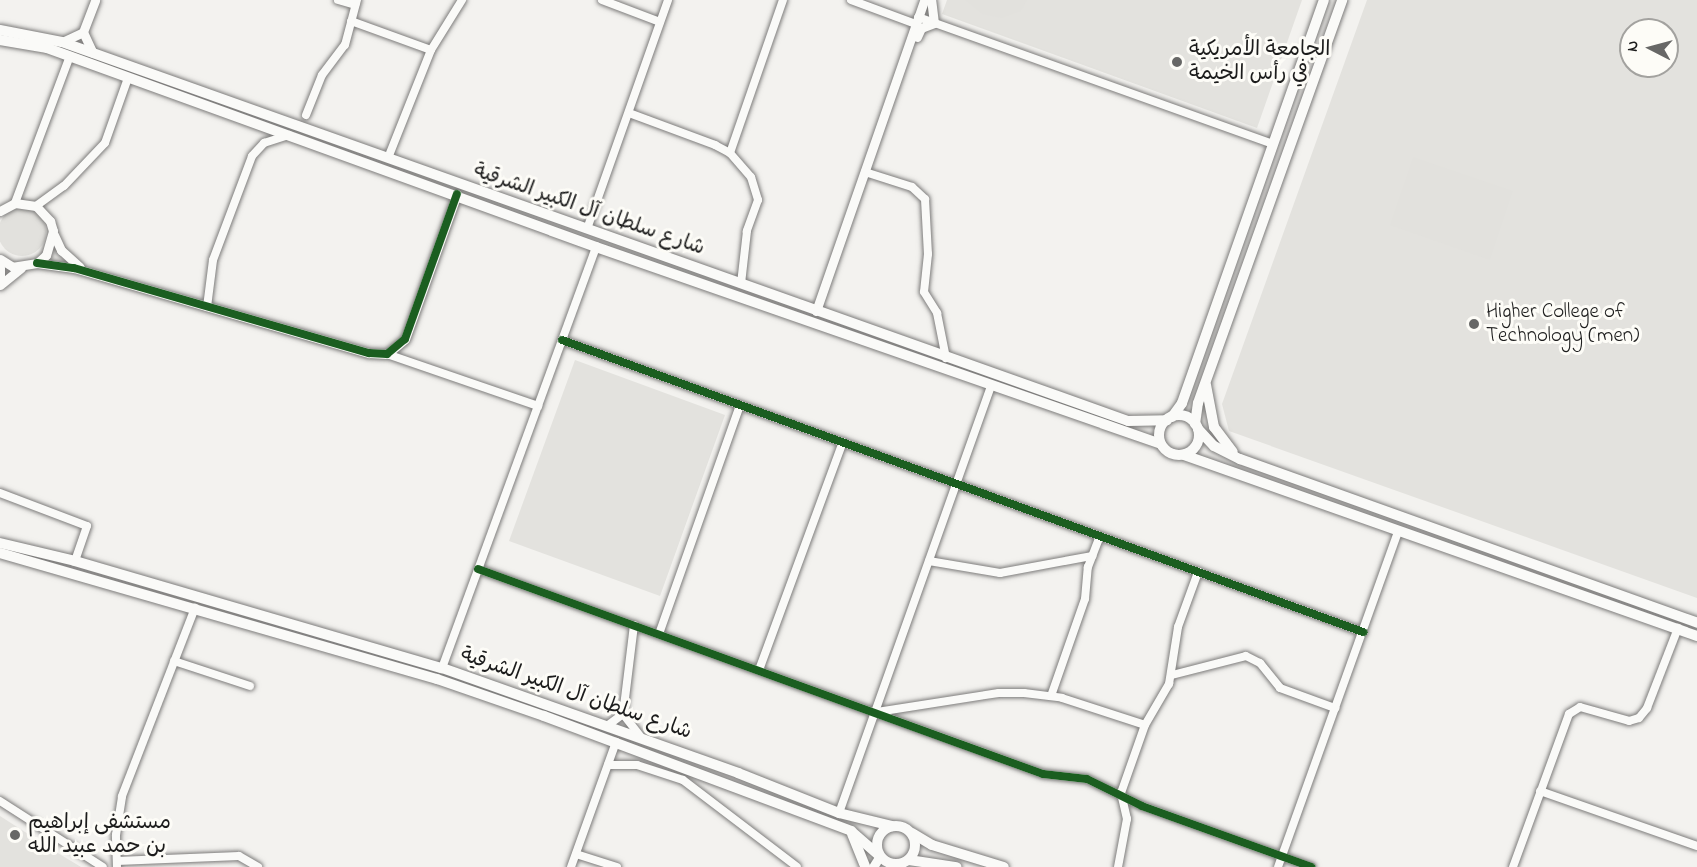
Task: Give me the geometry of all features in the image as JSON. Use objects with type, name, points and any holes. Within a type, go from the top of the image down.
[{"type":"main road","points":[[1324,0],[1182,403],[1160,431],[1161,444],[1171,453],[1184,455],[1697,636]]},
{"type":"main road","points":[[1184,455],[1194,448],[1205,383],[1342,0]]},
{"type":"main road","name":"شارع سلطان آل الكبير الشرقية","points":[[0,30],[62,42],[1128,421],[1169,418]]},
{"type":"main road","name":"شارع سلطان آل الكبير الشرقية","points":[[0,40],[47,48],[70,56],[596,247],[1161,444]]},
{"type":"main road","points":[[1205,383],[1214,427],[1240,459]]},
{"type":"main road","points":[[1169,418],[1185,417],[1214,446],[1240,459],[1697,623]]},
{"type":"main road","name":"شارع سلطان آل الكبير الشرقية","points":[[0,543],[75,561],[442,668],[642,738],[839,813],[892,826]]},
{"type":"main road","name":"شارع سلطان آل الكبير الشرقية","points":[[0,553],[437,679],[616,742],[851,831]]},
{"type":"main road","points":[[880,856],[879,837],[892,826],[912,833],[933,845],[1004,867]]},
{"type":"main road","points":[[851,831],[890,863],[956,867]]},
{"type":"main road","points":[[851,831],[865,867]]},
{"type":"main road","points":[[902,864],[916,846],[912,833]]},
{"type":"street","points":[[62,42],[83,32],[95,0]]},
{"type":"street","points":[[306,115],[322,75],[345,45],[356,2],[338,0]]},
{"type":"street","points":[[388,158],[431,50],[462,0]]},
{"type":"street","points":[[602,0],[660,22]]},
{"type":"street","points":[[587,229],[668,0]]},
{"type":"street","points":[[730,153],[783,0]]},
{"type":"street","points":[[851,0],[917,21],[934,23],[1273,144]]},
{"type":"street","points":[[816,311],[924,0]]},
{"type":"street","points":[[931,0],[934,23]]},
{"type":"street","points":[[351,21],[431,50]]},
{"type":"street","points":[[903,60],[921,28],[934,23]]},
{"type":"street","points":[[83,32],[93,53]]},
{"type":"street","points":[[15,203],[70,56]]},
{"type":"street","points":[[36,206],[64,186],[105,143],[128,78]]},
{"type":"street","points":[[629,113],[730,153],[751,177],[758,200],[747,231],[741,284]]},
{"type":"street","points":[[207,307],[213,260],[252,156],[264,143],[290,135]]},
{"type":"street","points":[[865,172],[912,187],[925,199],[928,254],[924,292],[937,313],[946,358]]},
{"type":"street","points":[[387,354],[405,339],[457,195]]},
{"type":"street","points":[[2,209],[15,203],[36,206],[50,221],[68,259],[90,273]]},
{"type":"street","points":[[37,263],[49,250],[53,231]]},
{"type":"street","points":[[442,668],[596,247]]},
{"type":"street","points":[[0,259],[22,267]]},
{"type":"street","points":[[0,285],[22,267],[37,263],[90,273],[369,353],[387,354],[538,406]]},
{"type":"street","points":[[0,267],[0,278]]},
{"type":"street","points":[[562,340],[1363,632]]},
{"type":"street","points":[[839,813],[991,386]]},
{"type":"street","points":[[660,634],[740,405]]},
{"type":"street","points":[[759,670],[843,442]]},
{"type":"street","points":[[0,493],[87,526],[89,529],[75,561]]},
{"type":"street","points":[[1278,867],[1398,531]]},
{"type":"street","points":[[1051,696],[1085,599],[1092,556],[1100,536]]},
{"type":"street","points":[[929,561],[1000,573],[1092,556]]},
{"type":"street","points":[[478,569],[1043,774],[1087,779],[1121,793],[1142,806],[1311,867]]},
{"type":"street","points":[[1118,867],[1127,819],[1121,793],[1145,725],[1172,675],[1178,627],[1198,572]]},
{"type":"street","points":[[195,608],[122,796],[116,822],[117,864],[239,856],[258,867]]},
{"type":"street","points":[[634,625],[623,714],[642,738]]},
{"type":"street","points":[[1513,867],[1569,714],[1575,709],[1629,721],[1645,713],[1677,628]]},
{"type":"street","points":[[1172,675],[1246,656],[1260,663],[1280,688],[1335,708]]},
{"type":"street","points":[[174,661],[250,686]]},
{"type":"street","points":[[875,712],[999,693],[1051,696],[1145,725]]},
{"type":"street","points":[[607,726],[623,714]]},
{"type":"street","points":[[571,867],[616,742]]},
{"type":"street","points":[[608,765],[631,764],[683,780],[798,867]]},
{"type":"street","points":[[1540,791],[1697,846]]},
{"type":"street","points":[[0,801],[103,867]]},
{"type":"street","points":[[576,854],[616,867]]},
{"type":"street","points":[[873,867],[880,856]]},
{"type":"shaded area","name":"الجامعة الأمريكية في رأس الخيمة","points":[[947,0],[1302,0],[1257,128],[942,14]]},
{"type":"shaded area","points":[[965,0],[1027,0],[1021,11],[1002,18],[982,14]]},
{"type":"shaded area","name":"Higher College of Technology (men)","points":[[1367,0],[1697,0],[1697,598],[1229,431],[1222,404]]},
{"type":"shaded area","points":[[1413,157],[1513,191],[1490,260],[1390,225]]},
{"type":"shaded area","points":[[17,208],[27,208],[39,215],[46,227],[46,237],[39,249],[27,256],[17,256],[2,245],[-2,237],[-2,227],[9,212]]},
{"type":"shaded area","points":[[575,360],[725,415],[660,596],[509,541]]},
{"type":"shaded area","name":"مستشفى إبراهيم بن حمد عبيد الله","points":[[0,816],[61,855],[81,867],[0,867]]},
{"type":"cycle path","points":[[37,263],[74,268],[369,353],[387,354],[405,339],[457,194]]},
{"type":"cycle path","points":[[562,340],[1363,632]]},
{"type":"cycle path","points":[[478,569],[1043,774],[1087,779],[1142,806],[1311,867]]},
{"type":"place","name":"الجامعة الأمريكية في رأس الخيمة","points":[[1177,62]]},
{"type":"place","name":"Higher College of Technology (men)","points":[[1474,324]]},
{"type":"place","name":"مستشفى إبراهيم بن حمد عبيد الله","points":[[15,835]]}]
